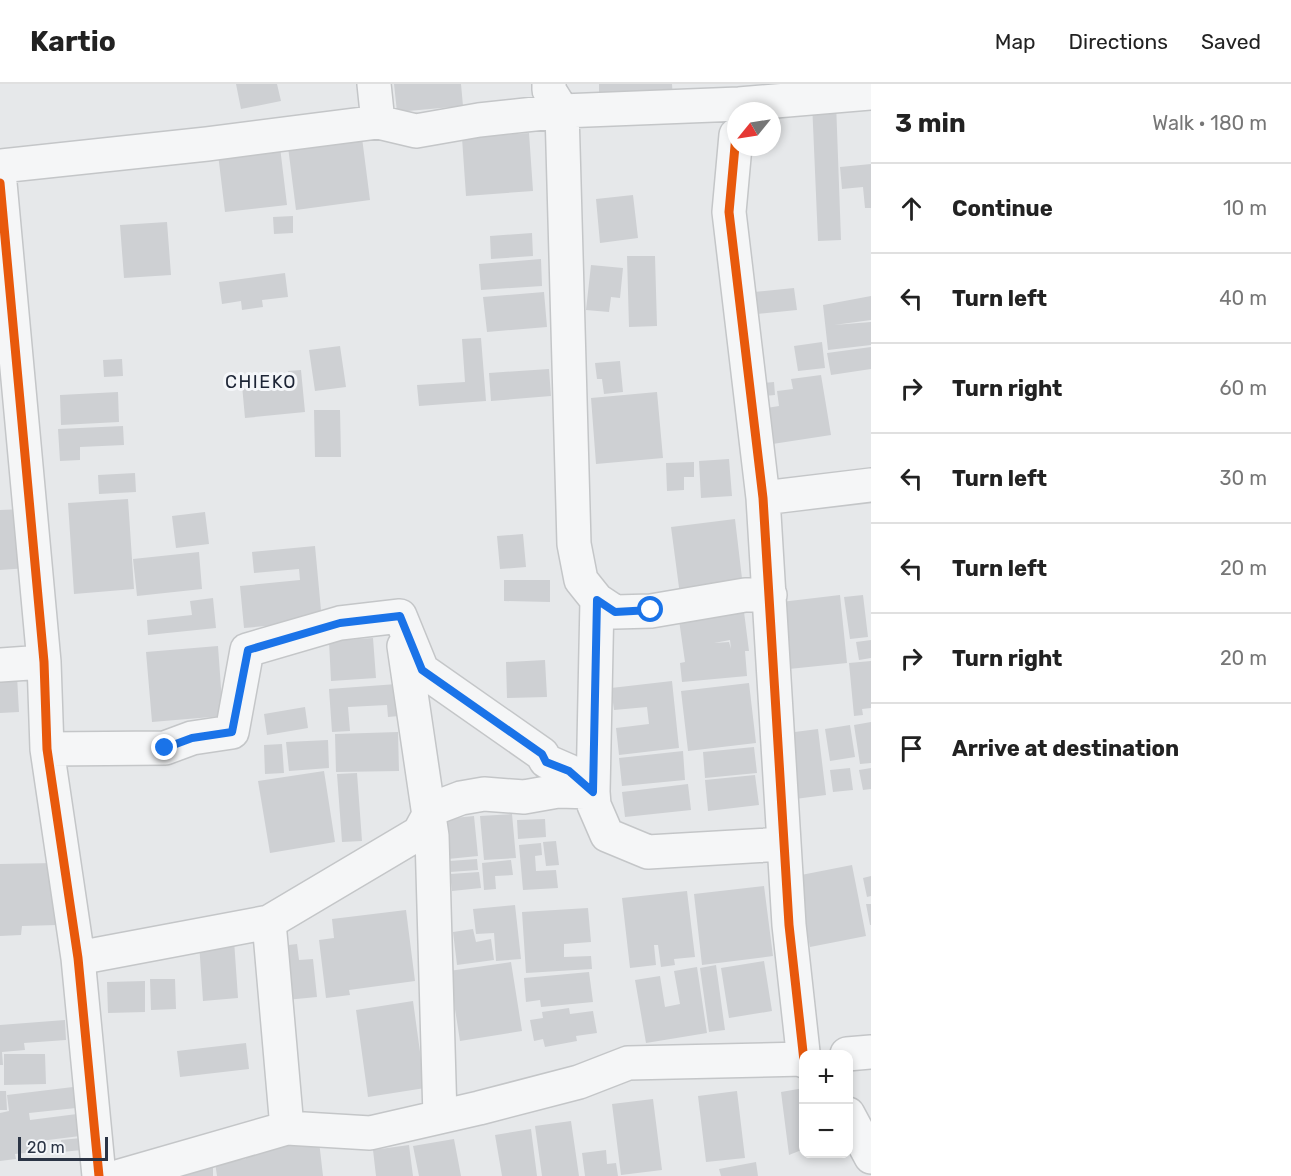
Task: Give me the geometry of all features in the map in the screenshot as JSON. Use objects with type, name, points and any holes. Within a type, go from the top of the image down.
[{"type":"street","points":[[375,84],[378,123]]},
{"type":"street","points":[[781,109],[871,93]]},
{"type":"street","points":[[556,98],[574,544],[580,580],[597,600],[615,612],[651,610],[745,595],[771,595]]},
{"type":"street","points":[[0,166],[378,123],[416,131],[479,120],[556,98],[727,116]]},
{"type":"street","points":[[734,156],[729,212],[763,498],[771,595],[784,844],[802,1050]]},
{"type":"street","points":[[0,183],[44,662],[47,749],[78,958],[99,1176]]},
{"type":"street","points":[[763,498],[871,484]]},
{"type":"street","points":[[597,600],[593,792],[594,805],[607,835],[648,852],[784,844]]},
{"type":"street","points":[[400,616],[422,670],[542,754],[546,762],[569,771],[593,792]]},
{"type":"street","points":[[47,749],[165,748],[192,738],[232,732],[248,650],[340,623],[400,616]]},
{"type":"street","points":[[400,616],[432,836],[440,1117]]},
{"type":"street","points":[[0,665],[44,662]]},
{"type":"street","points":[[78,958],[269,922],[419,833],[432,809],[461,798],[484,794],[524,798],[558,791],[593,792]]},
{"type":"street","points":[[269,922],[287,1128]]},
{"type":"street","points":[[853,1054],[871,1052]]},
{"type":"street","points":[[120,1176],[287,1128],[370,1133],[579,1082],[628,1063],[799,1060]]},
{"type":"street","points":[[853,1122],[871,1157]]},
{"type":"building","points":[[236,84],[277,84],[281,101],[241,109]]},
{"type":"building","points":[[394,84],[461,84],[463,106],[397,112]]},
{"type":"building","points":[[599,84],[672,84],[673,100],[599,102]]},
{"type":"building","points":[[812,102],[836,102],[841,240],[818,241]]},
{"type":"building","points":[[361,130],[370,200],[296,210],[287,139]]},
{"type":"building","points":[[529,133],[533,191],[466,196],[462,138]]},
{"type":"building","points":[[280,147],[287,205],[225,212],[218,154]]},
{"type":"building","points":[[871,164],[871,208],[865,208],[863,187],[842,189],[840,167]]},
{"type":"building","points":[[633,195],[638,238],[600,243],[596,199]]},
{"type":"building","points":[[293,216],[293,233],[274,234],[273,217]]},
{"type":"building","points":[[167,222],[171,275],[124,278],[120,225]]},
{"type":"building","points":[[532,233],[533,256],[491,259],[490,236]]},
{"type":"building","points":[[627,256],[655,256],[657,326],[629,327]]},
{"type":"building","points":[[541,259],[542,286],[481,290],[479,264]]},
{"type":"building","points":[[591,265],[623,268],[620,298],[611,297],[609,312],[586,310]]},
{"type":"building","points":[[285,273],[288,297],[262,300],[263,307],[242,310],[241,301],[222,304],[219,282]]},
{"type":"building","points":[[794,288],[797,310],[757,314],[754,292]]},
{"type":"building","points":[[544,292],[547,327],[487,332],[483,297]]},
{"type":"building","points":[[871,296],[871,320],[834,325],[871,322],[871,345],[828,350],[823,305]]},
{"type":"building","points":[[481,338],[486,401],[419,406],[417,385],[465,382],[462,339]]},
{"type":"building","points":[[822,342],[825,368],[798,371],[794,346]]},
{"type":"building","points":[[340,346],[346,387],[315,391],[309,350]]},
{"type":"building","points":[[871,347],[871,369],[831,375],[827,353]]},
{"type":"building","points":[[122,359],[123,376],[104,377],[103,360]]},
{"type":"building","points":[[620,361],[623,392],[604,394],[602,379],[597,379],[595,363]]},
{"type":"building","points":[[549,369],[551,396],[491,401],[489,373]]},
{"type":"building","points":[[301,370],[305,412],[245,418],[242,385],[289,380],[288,371]]},
{"type":"building","points":[[821,375],[831,435],[766,445],[760,409],[779,406],[777,391],[793,389],[791,379]]},
{"type":"building","points":[[774,382],[775,395],[764,396],[763,383]]},
{"type":"building","points":[[118,392],[119,422],[61,425],[60,395]]},
{"type":"building","points":[[657,392],[663,458],[596,464],[591,398]]},
{"type":"building","points":[[314,410],[340,410],[341,457],[315,457]]},
{"type":"building","points":[[123,426],[124,445],[80,447],[80,460],[60,461],[58,429]]},
{"type":"building","points":[[729,459],[732,496],[701,498],[699,461]]},
{"type":"building","points":[[694,462],[694,477],[684,477],[684,490],[667,491],[666,463]]},
{"type":"building","points":[[135,473],[136,492],[99,494],[98,475]]},
{"type":"building","points":[[128,499],[134,589],[74,594],[68,503]]},
{"type":"building","points":[[24,509],[28,568],[0,570],[0,510]]},
{"type":"building","points":[[205,512],[209,544],[176,548],[172,516]]},
{"type":"building","points":[[735,519],[743,587],[680,595],[671,527]]},
{"type":"building","points":[[523,534],[526,567],[500,569],[497,536]]},
{"type":"building","points":[[315,546],[322,621],[244,628],[240,586],[300,580],[299,569],[254,573],[252,552]]},
{"type":"building","points":[[199,552],[202,589],[137,596],[133,559]]},
{"type":"building","points":[[504,580],[550,580],[550,602],[504,601]]},
{"type":"building","points":[[840,595],[847,663],[789,669],[781,602]]},
{"type":"building","points":[[863,595],[868,637],[850,639],[844,597]]},
{"type":"building","points":[[213,598],[216,628],[148,635],[147,620],[192,615],[190,601]]},
{"type":"building","points":[[743,604],[749,651],[745,651],[747,676],[682,682],[680,663],[685,662],[679,620]]},
{"type":"building","points":[[373,638],[376,678],[331,681],[329,641]]},
{"type":"building","points":[[871,640],[871,658],[859,660],[856,642]]},
{"type":"building","points":[[218,646],[223,716],[152,722],[146,652]]},
{"type":"building","points":[[0,658],[16,658],[19,712],[0,713]]},
{"type":"building","points":[[545,660],[547,697],[507,698],[506,662]]},
{"type":"building","points":[[871,661],[871,708],[862,709],[863,715],[854,716],[849,663]]},
{"type":"building","points":[[672,681],[679,748],[619,755],[616,728],[649,724],[647,707],[614,710],[611,688]]},
{"type":"building","points":[[749,683],[756,743],[688,751],[681,691]]},
{"type":"building","points":[[397,684],[399,716],[388,717],[387,705],[348,707],[350,731],[332,732],[329,689]]},
{"type":"building","points":[[305,707],[308,728],[267,735],[264,714]]},
{"type":"building","points":[[871,722],[871,763],[860,764],[854,725]]},
{"type":"building","points":[[850,725],[855,757],[830,761],[825,729]]},
{"type":"building","points":[[818,729],[826,795],[795,799],[787,733]]},
{"type":"building","points":[[398,732],[399,771],[336,772],[335,734]]},
{"type":"building","points":[[328,740],[329,768],[289,771],[286,742]]},
{"type":"building","points":[[282,744],[284,773],[265,774],[264,745]]},
{"type":"building","points":[[754,747],[757,773],[705,778],[703,752]]},
{"type":"building","points":[[683,751],[685,780],[622,786],[619,758]]},
{"type":"building","points":[[850,768],[853,790],[833,792],[830,770]]},
{"type":"building","points":[[871,768],[871,789],[863,790],[859,770]]},
{"type":"building","points":[[324,771],[335,842],[270,853],[258,781]]},
{"type":"building","points":[[357,773],[362,841],[342,842],[337,774]]},
{"type":"building","points":[[755,775],[759,805],[708,811],[705,780]]},
{"type":"building","points":[[688,784],[691,810],[625,817],[622,792]]},
{"type":"building","points":[[512,814],[516,858],[484,860],[480,816]]},
{"type":"building","points":[[474,816],[478,856],[448,859],[444,819]]},
{"type":"building","points":[[545,819],[546,837],[518,839],[517,820]]},
{"type":"building","points":[[556,841],[559,865],[546,866],[543,842]]},
{"type":"building","points":[[541,843],[542,855],[535,856],[536,871],[556,870],[558,888],[523,890],[519,845]]},
{"type":"building","points":[[477,859],[478,870],[450,872],[449,861]]},
{"type":"building","points":[[511,860],[513,875],[495,876],[496,889],[484,890],[482,863]]},
{"type":"building","points":[[55,863],[57,925],[22,926],[21,935],[0,936],[0,864]]},
{"type":"building","points":[[852,865],[866,936],[810,947],[796,876]]},
{"type":"building","points":[[479,872],[481,888],[452,891],[450,874]]},
{"type":"building","points":[[871,876],[871,896],[867,897],[863,878]]},
{"type":"building","points":[[764,886],[773,956],[702,965],[694,894]]},
{"type":"building","points":[[687,891],[695,957],[674,959],[675,965],[661,967],[658,945],[654,945],[656,965],[630,968],[622,898]]},
{"type":"building","points":[[866,904],[871,904],[871,925],[870,925]]},
{"type":"building","points":[[515,905],[521,959],[496,961],[494,933],[476,934],[473,909]]},
{"type":"building","points":[[588,908],[591,942],[564,944],[564,957],[591,956],[592,969],[526,973],[522,912]]},
{"type":"building","points":[[406,910],[415,981],[349,990],[350,995],[326,998],[319,940],[334,938],[332,919]]},
{"type":"building","points":[[473,929],[476,942],[491,939],[494,960],[457,965],[453,932]]},
{"type":"building","points":[[234,940],[238,998],[203,1001],[199,943]]},
{"type":"building","points":[[297,944],[299,960],[313,959],[317,997],[286,1000],[280,946]]},
{"type":"building","points":[[764,961],[772,1011],[729,1018],[721,968]]},
{"type":"building","points":[[511,962],[522,1031],[460,1041],[449,971]]},
{"type":"building","points":[[716,965],[725,1030],[709,1032],[700,968]]},
{"type":"building","points":[[697,967],[707,1033],[646,1043],[635,980],[660,976],[665,1007],[680,1004],[674,971]]},
{"type":"building","points":[[589,972],[593,1002],[541,1007],[540,1000],[526,1002],[524,978]]},
{"type":"building","points":[[150,979],[175,979],[176,1009],[151,1010]]},
{"type":"building","points":[[145,981],[145,1012],[108,1013],[107,982]]},
{"type":"building","points":[[413,1001],[425,1088],[368,1097],[356,1010]]},
{"type":"building","points":[[569,1008],[570,1014],[593,1011],[597,1033],[576,1036],[577,1041],[545,1047],[543,1039],[534,1041],[530,1020],[543,1018],[542,1012]]},
{"type":"building","points":[[65,1020],[66,1040],[24,1043],[25,1050],[2,1052],[3,1065],[0,1065],[0,1025]]},
{"type":"building","points":[[246,1043],[249,1069],[180,1077],[177,1051]]},
{"type":"building","points":[[4,1054],[45,1054],[46,1084],[4,1085]]},
{"type":"building","points":[[73,1087],[76,1108],[29,1113],[30,1120],[77,1114],[80,1136],[40,1141],[42,1151],[15,1154],[16,1159],[0,1161],[0,1113],[9,1111],[7,1095]]},
{"type":"building","points":[[799,1089],[799,1151],[789,1155],[781,1092]]},
{"type":"building","points":[[0,1091],[6,1091],[7,1110],[0,1110]]},
{"type":"building","points":[[737,1091],[745,1158],[706,1162],[698,1096]]},
{"type":"building","points":[[653,1099],[662,1170],[621,1175],[612,1104]]},
{"type":"building","points":[[571,1121],[579,1176],[542,1176],[535,1126]]},
{"type":"building","points":[[531,1129],[537,1176],[502,1176],[495,1135]]},
{"type":"building","points":[[81,1138],[82,1150],[62,1152],[61,1140]]},
{"type":"building","points":[[454,1139],[461,1176],[419,1176],[413,1146]]},
{"type":"building","points":[[319,1141],[323,1176],[217,1176],[215,1162],[246,1159],[245,1149]]},
{"type":"building","points":[[409,1145],[413,1176],[376,1176],[373,1150]]},
{"type":"building","points":[[606,1150],[607,1164],[616,1163],[618,1176],[585,1176],[582,1153]]},
{"type":"building","points":[[756,1162],[758,1176],[721,1176],[719,1169]]},
{"type":"building","points":[[213,1166],[213,1176],[172,1176]]},
{"type":"cycle path","points":[[734,156],[729,212],[763,498],[789,925],[803,1050]]},
{"type":"cycle path","points":[[0,183],[44,662],[47,749],[78,958],[99,1176]]},
{"type":"district","name":"CHIEKO","points":[[261,382]]},
{"type":"route","points":[[165,748],[192,738],[232,732],[248,650],[340,623],[400,616],[422,670],[542,754],[546,762],[569,771],[593,792],[597,600],[615,612],[651,610]]}]
